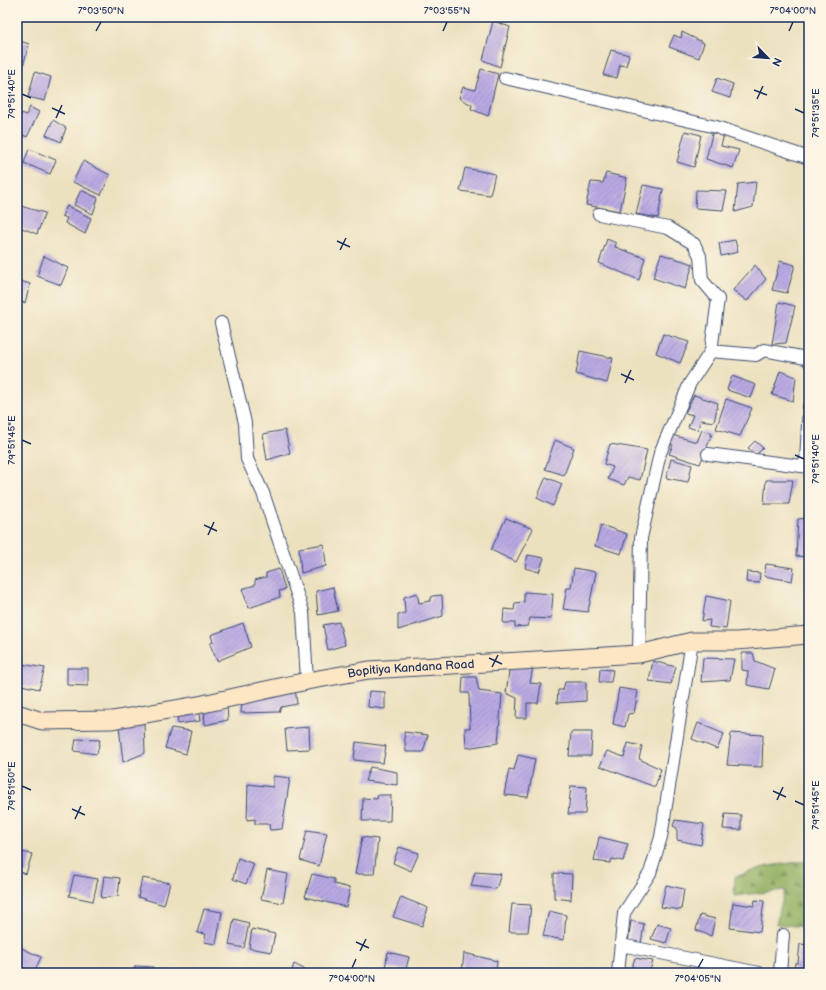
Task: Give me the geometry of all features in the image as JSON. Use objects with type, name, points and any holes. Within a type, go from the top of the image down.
[{"type":"main road","name":"Bopitiya Kandana Road","points":[[17,713],[42,721],[112,720],[204,704],[307,681],[369,670],[639,654],[692,641],[738,641],[809,635]]},
{"type":"street","points":[[505,78],[716,127],[809,158]]},
{"type":"street","points":[[599,214],[668,228],[694,244],[700,256],[702,280],[718,299],[711,351],[690,383],[660,453],[641,538],[639,654]]},
{"type":"street","points":[[220,323],[245,423],[247,460],[263,493],[303,612],[307,681]]},
{"type":"street","points":[[711,351],[756,355],[764,350],[806,358],[809,361]]},
{"type":"street","points":[[809,407],[806,461],[809,467]]},
{"type":"street","points":[[708,454],[809,467]]},
{"type":"street","points":[[618,973],[624,913],[650,873],[661,837],[692,641]]},
{"type":"street","points":[[779,973],[783,935]]},
{"type":"street","points":[[621,945],[758,973]]},
{"type":"green space","points":[[809,862],[809,905],[806,927],[776,924],[785,890],[734,896],[735,877],[767,866]]},
{"type":"building","points":[[493,21],[510,27],[500,67],[483,60]]},
{"type":"building","points":[[682,32],[704,43],[699,58],[669,47],[674,35],[681,38]]},
{"type":"building","points":[[17,40],[29,44],[22,70],[17,68]]},
{"type":"building","points":[[611,50],[629,55],[626,66],[620,65],[617,78],[603,75]]},
{"type":"building","points":[[481,69],[498,74],[488,116],[471,109],[472,105],[459,98],[463,87],[475,90]]},
{"type":"building","points":[[35,72],[51,77],[45,101],[28,97]]},
{"type":"building","points":[[717,78],[733,84],[730,98],[712,92]]},
{"type":"building","points":[[30,107],[39,112],[27,137],[17,132],[17,122],[22,113],[26,115]]},
{"type":"building","points":[[53,120],[66,128],[61,142],[46,135]]},
{"type":"building","points":[[713,130],[724,134],[721,146],[739,150],[733,168],[706,159]]},
{"type":"building","points":[[685,131],[701,135],[694,167],[677,162]]},
{"type":"building","points":[[29,149],[56,160],[50,174],[24,163]]},
{"type":"building","points":[[83,161],[110,175],[101,195],[73,182]]},
{"type":"building","points":[[465,168],[495,174],[490,195],[460,191]]},
{"type":"building","points":[[606,173],[627,178],[620,211],[586,205],[591,182],[603,183]]},
{"type":"building","points":[[756,182],[753,207],[735,212],[738,184]]},
{"type":"building","points":[[643,185],[663,189],[658,218],[636,214]]},
{"type":"building","points":[[81,190],[98,198],[93,214],[74,205]]},
{"type":"building","points":[[696,190],[727,191],[723,210],[695,208]]},
{"type":"building","points":[[17,205],[45,213],[37,234],[17,226]]},
{"type":"building","points":[[67,206],[91,218],[85,234],[65,223],[67,218],[62,216]]},
{"type":"building","points":[[607,239],[616,243],[615,247],[645,258],[639,280],[599,263]]},
{"type":"building","points":[[735,240],[738,252],[721,256],[719,243]]},
{"type":"building","points":[[661,254],[693,264],[685,289],[653,278]]},
{"type":"building","points":[[44,256],[68,268],[61,285],[37,276]]},
{"type":"building","points":[[780,261],[795,265],[787,293],[772,290]]},
{"type":"building","points":[[755,265],[766,279],[747,301],[733,290]]},
{"type":"building","points":[[17,280],[30,284],[25,303],[17,300]]},
{"type":"building","points":[[779,302],[795,306],[786,343],[772,344]]},
{"type":"building","points":[[663,334],[689,342],[680,363],[656,353]]},
{"type":"building","points":[[580,351],[613,358],[607,383],[576,374]]},
{"type":"building","points":[[780,371],[796,377],[793,401],[772,395]]},
{"type":"building","points":[[732,376],[756,385],[751,398],[727,390]]},
{"type":"building","points":[[694,395],[718,403],[714,422],[701,420],[697,430],[688,427],[693,415],[685,413]]},
{"type":"building","points":[[726,399],[752,408],[740,436],[716,429]]},
{"type":"building","points":[[285,430],[290,453],[267,460],[263,434]]},
{"type":"building","points":[[702,430],[712,434],[700,464],[669,454],[673,445],[668,443],[672,435],[697,442]]},
{"type":"building","points":[[555,440],[574,448],[564,475],[545,469]]},
{"type":"building","points":[[755,441],[763,448],[756,455],[748,448]]},
{"type":"building","points":[[610,444],[647,450],[640,480],[628,477],[624,485],[608,479],[613,467],[604,464]]},
{"type":"building","points":[[671,459],[692,465],[688,482],[666,478]]},
{"type":"building","points":[[546,477],[562,484],[553,506],[537,498]]},
{"type":"building","points":[[766,480],[793,480],[789,504],[764,504]]},
{"type":"building","points":[[506,518],[533,529],[516,562],[491,550]]},
{"type":"building","points":[[809,518],[809,557],[796,556],[798,519]]},
{"type":"building","points":[[601,525],[627,534],[621,554],[595,546]]},
{"type":"building","points":[[324,544],[326,566],[301,573],[299,548]]},
{"type":"building","points":[[528,555],[544,558],[539,572],[525,568]]},
{"type":"building","points":[[766,564],[794,568],[792,581],[764,576]]},
{"type":"building","points":[[574,568],[596,572],[588,612],[563,609],[567,588],[571,588]]},
{"type":"building","points":[[279,569],[285,589],[279,591],[280,597],[249,608],[242,589],[255,585],[255,580],[266,577],[266,573]]},
{"type":"building","points":[[747,572],[760,573],[759,583],[746,582]]},
{"type":"building","points":[[333,587],[338,611],[318,615],[316,591]]},
{"type":"building","points":[[524,592],[553,594],[551,619],[530,618],[528,626],[515,627],[515,623],[503,623],[504,609],[514,610],[515,603],[524,602]]},
{"type":"building","points":[[417,593],[419,603],[430,601],[432,596],[442,595],[443,616],[398,630],[398,614],[405,613],[404,597]]},
{"type":"building","points":[[706,596],[730,601],[726,629],[709,627],[710,620],[702,621]]},
{"type":"building","points":[[339,622],[345,645],[328,650],[323,625]]},
{"type":"building","points":[[243,623],[251,647],[217,661],[210,644],[213,642],[211,635]]},
{"type":"building","points":[[742,653],[753,653],[755,661],[775,669],[769,689],[747,685],[748,671],[742,670]]},
{"type":"building","points":[[703,658],[734,659],[730,680],[701,682]]},
{"type":"building","points":[[653,661],[676,667],[671,684],[649,681]]},
{"type":"building","points":[[21,664],[45,668],[39,689],[17,684]]},
{"type":"building","points":[[510,665],[533,667],[530,683],[541,684],[538,703],[527,703],[527,718],[516,718],[517,698],[506,693]]},
{"type":"building","points":[[67,668],[88,668],[88,686],[67,685]]},
{"type":"building","points":[[600,669],[613,670],[611,682],[599,682]]},
{"type":"building","points":[[463,677],[476,677],[479,691],[502,694],[498,743],[466,748],[465,728],[470,728],[469,693],[462,693]]},
{"type":"building","points":[[565,682],[586,682],[586,701],[557,703],[558,690],[563,690]]},
{"type":"building","points":[[295,687],[297,704],[281,707],[279,712],[241,713],[242,699]]},
{"type":"building","points":[[619,688],[638,691],[634,713],[628,714],[625,727],[613,724]]},
{"type":"building","points":[[369,691],[385,692],[385,709],[368,707]]},
{"type":"building","points":[[227,706],[228,720],[205,725],[204,708]]},
{"type":"building","points":[[198,709],[200,721],[178,724],[177,712]]},
{"type":"building","points":[[144,723],[145,753],[123,762],[119,726]]},
{"type":"building","points":[[698,723],[724,734],[717,749],[692,739]]},
{"type":"building","points":[[309,727],[310,749],[287,750],[285,729]]},
{"type":"building","points":[[171,728],[191,731],[186,754],[165,748]]},
{"type":"building","points":[[404,732],[428,735],[423,752],[406,752]]},
{"type":"building","points":[[571,732],[592,732],[591,756],[569,756]]},
{"type":"building","points":[[731,733],[763,735],[762,767],[727,765]]},
{"type":"building","points":[[76,739],[100,740],[97,754],[74,751]]},
{"type":"building","points":[[356,742],[386,746],[383,763],[354,760]]},
{"type":"building","points":[[628,743],[642,746],[639,759],[661,769],[655,787],[600,766],[607,751],[624,757]]},
{"type":"building","points":[[518,755],[535,759],[528,797],[504,795],[509,769],[514,770]]},
{"type":"building","points":[[370,767],[397,772],[397,785],[365,781]]},
{"type":"building","points":[[273,776],[290,778],[282,829],[270,830],[269,824],[255,824],[255,819],[247,820],[248,784],[273,787]]},
{"type":"building","points":[[571,786],[587,787],[585,814],[568,814]]},
{"type":"building","points":[[378,795],[391,795],[390,821],[362,821],[363,798],[377,799]]},
{"type":"building","points":[[725,814],[741,815],[741,830],[723,829]]},
{"type":"building","points":[[675,820],[704,824],[701,845],[677,840],[677,828],[673,826]]},
{"type":"building","points":[[307,830],[327,833],[319,866],[300,860]]},
{"type":"building","points":[[362,837],[378,839],[374,874],[355,874]]},
{"type":"building","points":[[599,837],[628,844],[623,861],[612,859],[610,863],[594,861]]},
{"type":"building","points":[[399,847],[419,853],[411,871],[393,863]]},
{"type":"building","points":[[17,851],[32,854],[26,874],[17,871]]},
{"type":"building","points":[[238,858],[254,864],[246,884],[233,879]]},
{"type":"building","points":[[267,870],[288,874],[283,903],[261,899]]},
{"type":"building","points":[[475,872],[501,874],[496,889],[471,886]]},
{"type":"building","points":[[554,873],[572,874],[571,900],[554,898]]},
{"type":"building","points":[[312,874],[334,879],[334,884],[350,888],[346,907],[305,897]]},
{"type":"building","points":[[74,875],[98,879],[93,901],[69,896]]},
{"type":"building","points":[[104,876],[120,878],[118,896],[101,898]]},
{"type":"building","points":[[142,878],[170,883],[164,905],[138,897]]},
{"type":"building","points":[[666,885],[684,889],[681,910],[661,907]]},
{"type":"building","points":[[401,897],[428,908],[422,926],[393,917]]},
{"type":"building","points":[[755,900],[764,901],[760,932],[730,928],[733,903],[754,906]]},
{"type":"building","points":[[512,904],[531,905],[528,932],[509,932]]},
{"type":"building","points":[[204,909],[222,912],[216,944],[204,942],[206,934],[197,933]]},
{"type":"building","points":[[549,911],[566,915],[564,940],[543,936]]},
{"type":"building","points":[[700,915],[715,919],[711,936],[696,930]]},
{"type":"building","points":[[234,919],[249,923],[244,948],[229,945]]},
{"type":"building","points":[[631,921],[644,924],[641,944],[628,943]]},
{"type":"building","points":[[657,924],[671,928],[666,943],[651,939]]},
{"type":"building","points":[[252,929],[275,934],[271,952],[249,948]]},
{"type":"building","points":[[800,944],[809,945],[808,973],[794,972],[795,963],[798,963]]},
{"type":"building","points":[[17,946],[41,957],[34,973],[30,973],[17,967]]},
{"type":"building","points":[[388,952],[409,957],[406,969],[385,968]]},
{"type":"building","points":[[464,953],[497,961],[496,973],[462,973]]},
{"type":"building","points":[[635,958],[653,961],[649,973],[630,973]]},
{"type":"building","points":[[294,964],[312,973],[291,973]]},
{"type":"building","points":[[135,966],[153,967],[151,973],[134,973]]},
{"type":"building","points":[[243,968],[256,973],[242,973]]}]
